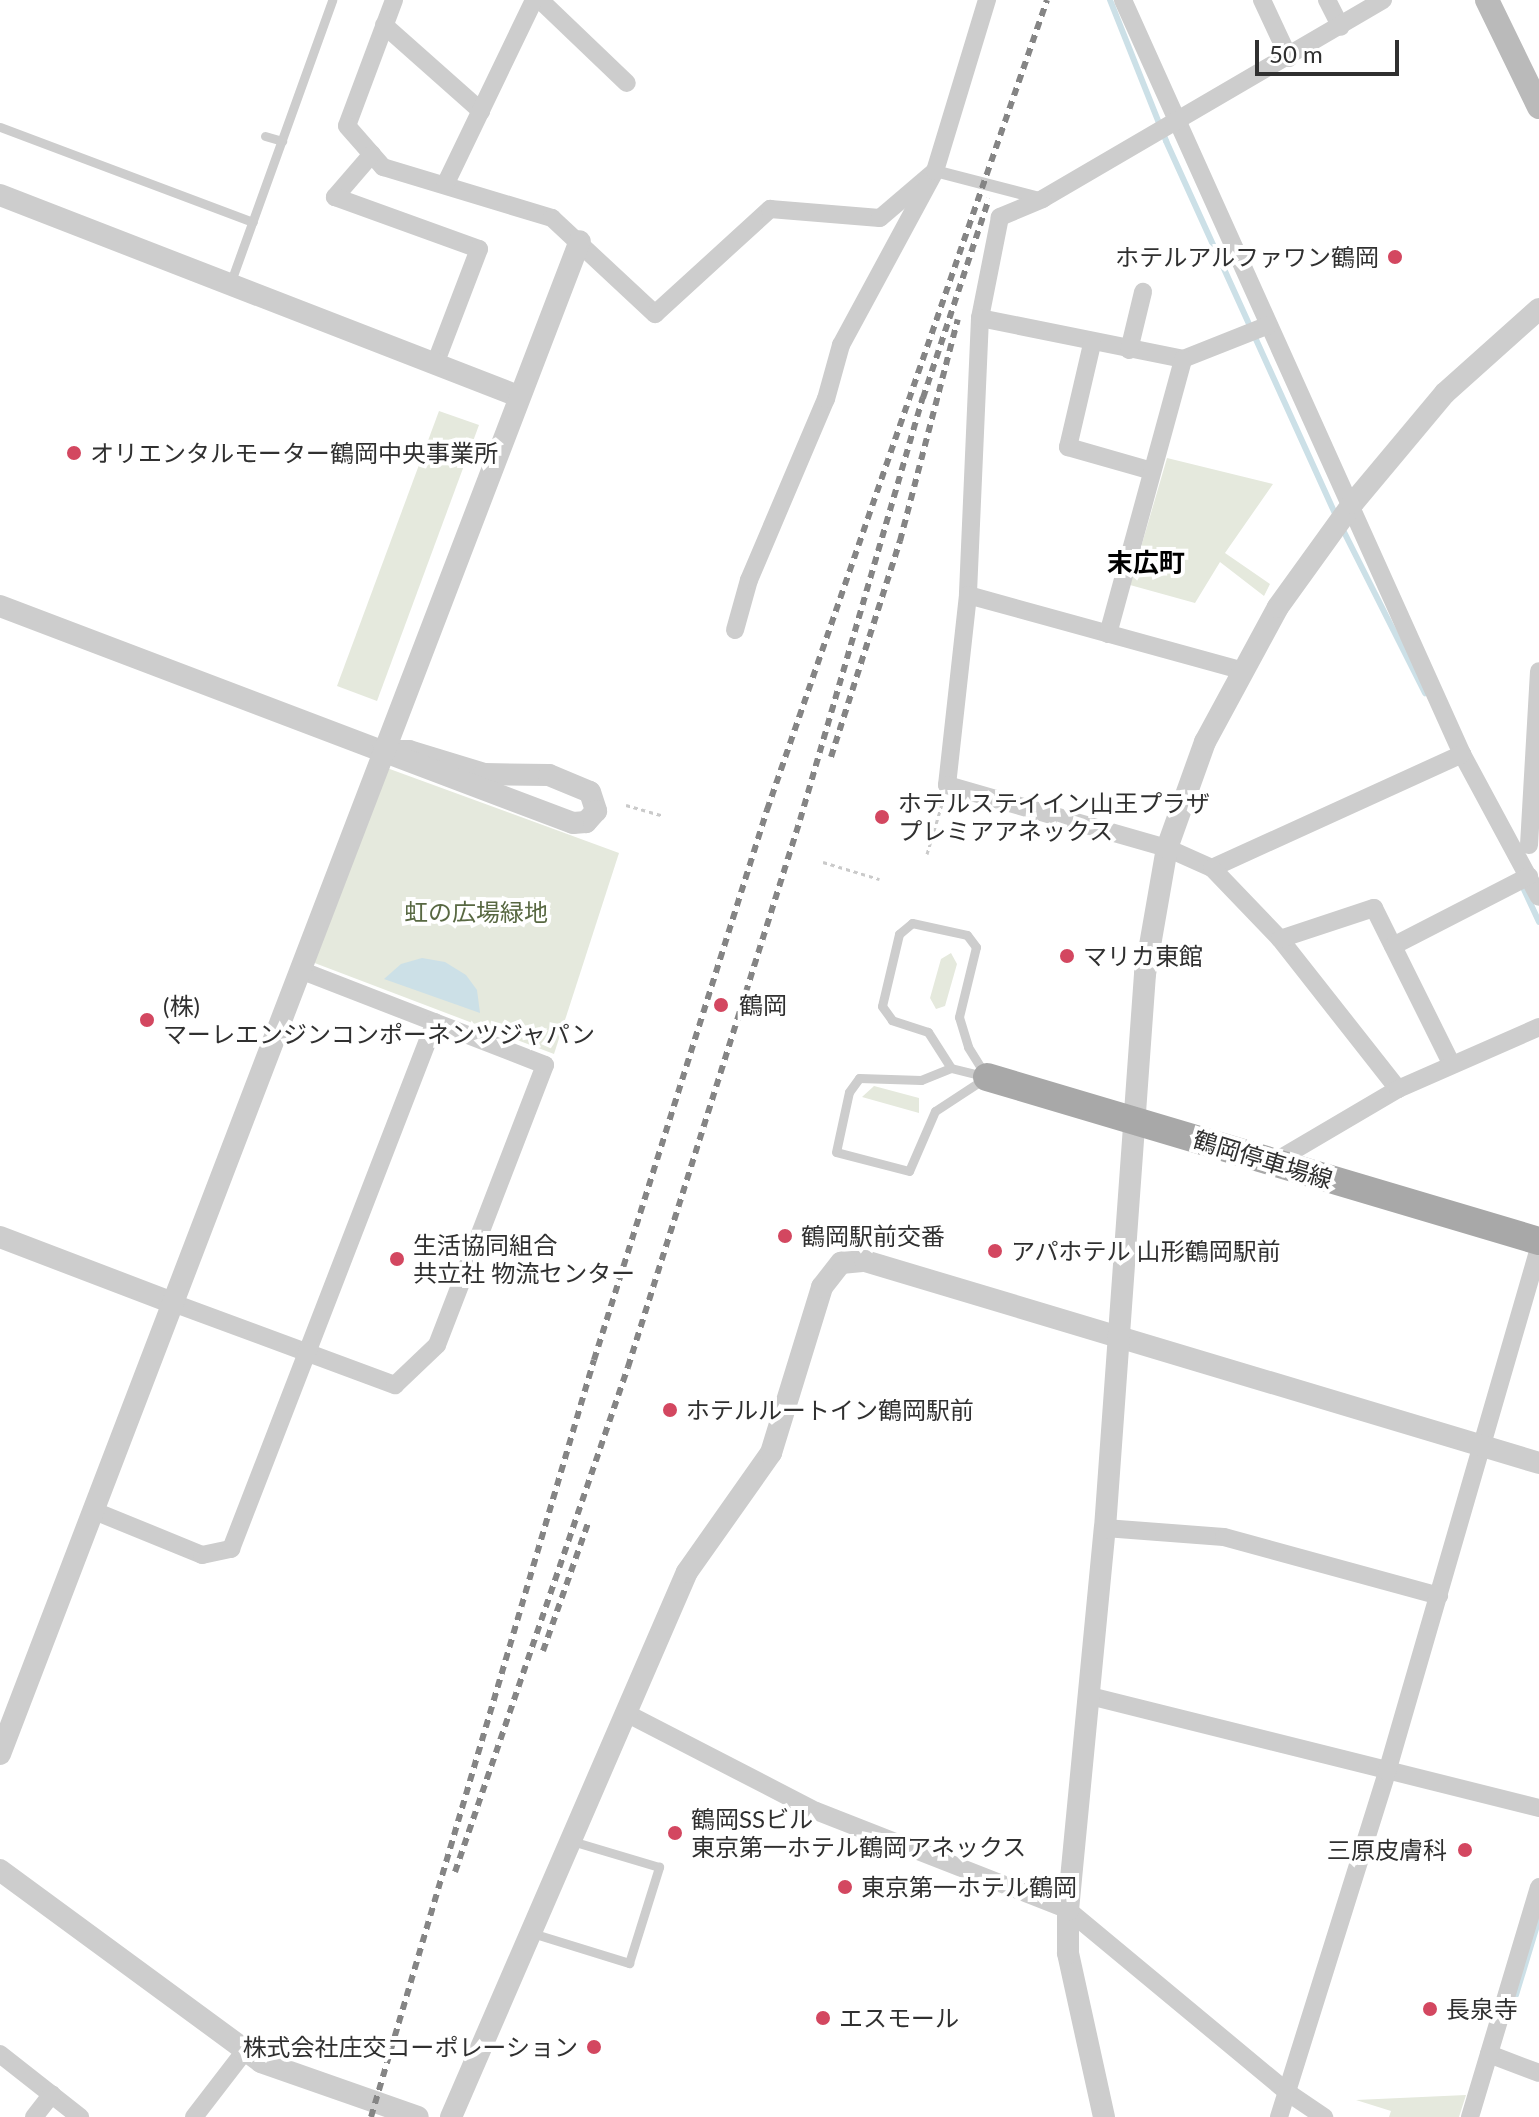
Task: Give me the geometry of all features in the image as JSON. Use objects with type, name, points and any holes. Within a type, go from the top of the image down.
[{"type":"main road","points":[[1487,0],[1539,107]]},
{"type":"main road","name":"鶴岡停車場線","points":[[987,1077],[1539,1241]]},
{"type":"street","points":[[394,0],[347,126],[383,167],[552,218],[655,314],[770,209],[880,218],[935,171]]},
{"type":"street","points":[[445,185],[534,0]]},
{"type":"street","points":[[540,0],[627,83]]},
{"type":"street","points":[[735,630],[749,580],[826,399],[841,345],[935,171],[987,0]]},
{"type":"street","points":[[1123,0],[1175,124],[1353,503],[1462,754],[1527,844]]},
{"type":"street","points":[[1262,0],[1289,58]]},
{"type":"street","points":[[1327,0],[1341,27]]},
{"type":"street","points":[[1383,0],[1289,58],[1043,199],[1000,217],[980,318],[968,595],[947,785],[1167,848],[1212,868],[1280,939],[1398,1089]]},
{"type":"street","points":[[384,25],[481,111]]},
{"type":"street","points":[[372,154],[335,197],[479,249],[435,364]]},
{"type":"street","points":[[935,171],[1043,199]]},
{"type":"street","points":[[0,195],[518,396]]},
{"type":"street","points":[[0,1754],[518,396],[580,241]]},
{"type":"street","points":[[1129,350],[1143,292]]},
{"type":"street","points":[[1104,2117],[1068,1953],[1068,1910],[1105,1528],[1145,974],[1167,848],[1193,769],[1240,670],[1353,503],[1445,393],[1539,309]]},
{"type":"street","points":[[980,318],[1092,344],[1183,359],[1269,325]]},
{"type":"street","points":[[1092,344],[1068,447],[1152,471]]},
{"type":"street","points":[[1108,634],[1183,359]]},
{"type":"street","points":[[968,595],[1240,670]]},
{"type":"street","points":[[0,606],[382,751],[573,823],[586,822],[596,811],[590,792],[549,775],[484,774],[409,751],[382,751]]},
{"type":"street","points":[[1539,671],[1527,844],[1529,876],[1539,897]]},
{"type":"street","points":[[1212,868],[1462,754]]},
{"type":"street","points":[[1393,946],[1529,876]]},
{"type":"street","points":[[1280,939],[1374,908],[1452,1065]]},
{"type":"street","points":[[0,1237],[305,1354],[395,1385],[437,1345],[545,1065],[300,970]]},
{"type":"street","points":[[92,1510],[202,1555],[231,1549],[435,1022]]},
{"type":"street","points":[[1274,1162],[1398,1089],[1539,1027]]},
{"type":"street","points":[[1279,2117],[1387,1772],[1539,1248]]},
{"type":"street","points":[[451,2117],[687,1572],[771,1453],[822,1287],[841,1263],[865,1261],[1539,1463]]},
{"type":"street","points":[[1105,1528],[1224,1537],[1439,1596]]},
{"type":"street","points":[[1090,1696],[1539,1808]]},
{"type":"street","points":[[626,1713],[816,1811],[1068,1910],[1287,2092],[1324,2117]]},
{"type":"street","points":[[0,1870],[244,2052],[418,2117]]},
{"type":"street","points":[[1470,2117],[1539,1887]]},
{"type":"street","points":[[194,2117],[244,2052]]},
{"type":"street","points":[[0,2054],[80,2117]]},
{"type":"street","points":[[1489,2054],[1539,2073]]},
{"type":"street","points":[[34,2117],[52,2094]]},
{"type":"lane","points":[[230,284],[332,0]]},
{"type":"lane","points":[[0,127],[253,222]]},
{"type":"lane","points":[[265,136],[282,141]]},
{"type":"lane","points":[[951,1068],[928,1032],[892,1020],[882,1006],[899,934],[912,923],[967,935],[976,947],[959,1017],[968,1047],[987,1077]]},
{"type":"lane","points":[[951,1068],[987,1077],[935,1111],[909,1171],[836,1152],[849,1092],[859,1078],[921,1080],[951,1068]]},
{"type":"lane","points":[[532,1933],[629,1963],[659,1867],[572,1840]]},
{"type":"path","points":[[927,854],[947,785]]},
{"type":"path","points":[[626,805],[662,815]]},
{"type":"path","points":[[823,862],[879,879]]},
{"type":"green space","points":[[439,411],[479,425],[377,701],[337,686]]},
{"type":"green space","points":[[1167,458],[1273,484],[1225,553],[1270,584],[1264,596],[1220,562],[1195,603],[1130,585]]},
{"type":"green space","name":"虹の広場緑地","points":[[387,768],[619,853],[554,1054],[312,962]]},
{"type":"green space","points":[[951,953],[957,964],[945,1006],[936,1009],[930,998],[941,959]]},
{"type":"green space","points":[[874,1086],[919,1098],[919,1113],[862,1097]]},
{"type":"green space","points":[[1466,2095],[1459,2117],[1389,2117],[1391,2111],[1356,2100]]},
{"type":"shaded area","points":[[422,958],[445,962],[466,975],[477,990],[480,1013],[384,979],[401,964]]},
{"type":"waterway","points":[[1110,0],[1166,141],[1337,518]]},
{"type":"waterway","points":[[1342,528],[1425,693]]},
{"type":"waterway","points":[[1520,881],[1539,922]]},
{"type":"waterway","points":[[1516,1995],[1539,1919]]},
{"type":"railway","points":[[371,2117],[594,1360],[767,810],[1047,0]]},
{"type":"railway","points":[[455,1872],[628,1367],[800,820],[923,398],[989,199]]},
{"type":"railway","points":[[831,757],[900,541],[958,319]]},
{"type":"railway","points":[[543,1651],[588,1523]]},
{"type":"place","name":"ホテルアルファワン鶴岡","points":[[1395,257]]},
{"type":"place","name":"オリエンタルモーター鶴岡中央事業所","points":[[74,453]]},
{"type":"place","name":"ホテルステイイン山王プラザ プレミアアネックス","points":[[882,817]]},
{"type":"place","name":"マリカ東館","points":[[1067,956]]},
{"type":"place","name":"鶴岡","points":[[721,1005]]},
{"type":"place","name":"(株) マーレエンジンコンポーネンツジャパン","points":[[147,1020]]},
{"type":"place","name":"鶴岡駅前交番","points":[[785,1236]]},
{"type":"place","name":"アパホテル 山形鶴岡駅前","points":[[995,1251]]},
{"type":"place","name":"生活協同組合 共立社 物流センター","points":[[397,1259]]},
{"type":"place","name":"ホテルルートイン鶴岡駅前","points":[[670,1410]]},
{"type":"place","name":"鶴岡SSビル 東京第一ホテル鶴岡アネックス","points":[[675,1833]]},
{"type":"place","name":"三原皮膚科","points":[[1465,1850]]},
{"type":"place","name":"東京第一ホテル鶴岡","points":[[845,1887]]},
{"type":"place","name":"長泉寺","points":[[1430,2009]]},
{"type":"place","name":"エスモール","points":[[823,2018]]},
{"type":"place","name":"株式会社庄交コーポレーション","points":[[594,2047]]},
{"type":"district","name":"末広町","points":[[1146,563]]}]
